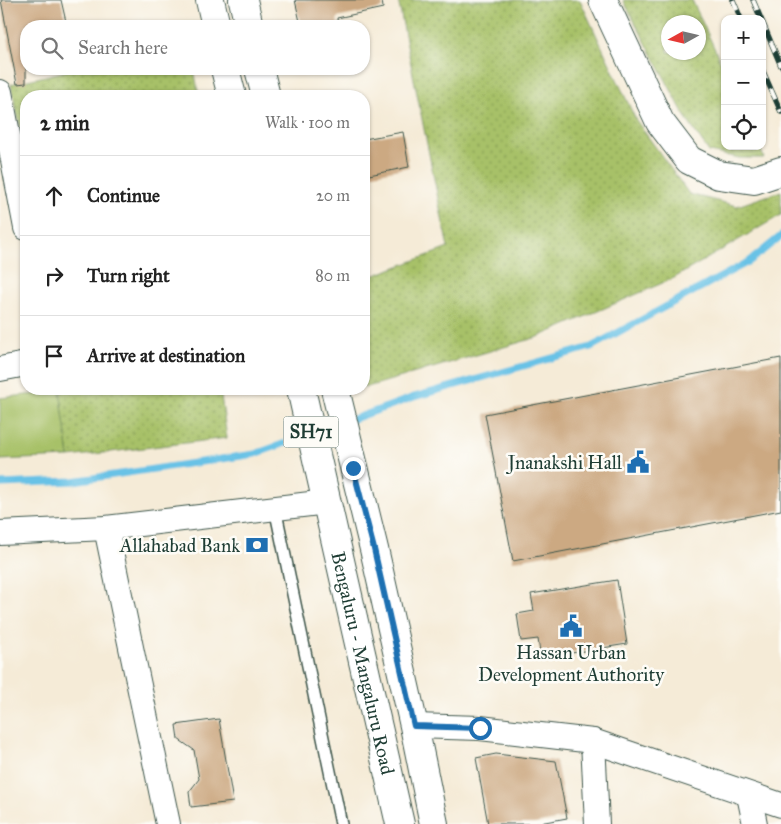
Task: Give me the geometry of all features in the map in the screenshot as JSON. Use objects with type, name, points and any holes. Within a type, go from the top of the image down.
[{"type":"main road","points":[[210,0],[215,20]]},
{"type":"main road","points":[[243,0],[248,20]]},
{"type":"main road","points":[[603,0],[660,122],[689,160],[719,175],[754,180],[781,171]]},
{"type":"main road","points":[[227,75],[230,90]]},
{"type":"main road","points":[[261,75],[265,90]]},
{"type":"main road","name":"SH71","points":[[302,395],[327,502]]},
{"type":"main road","name":"Bengaluru - Mangaluru Road","points":[[335,395],[414,726],[434,824]]},
{"type":"main road","points":[[327,502],[361,498]]},
{"type":"main road","name":"Bengaluru - Mangaluru Road","points":[[327,502],[400,824]]},
{"type":"street","points":[[0,92],[20,197]]},
{"type":"street","points":[[0,369],[20,365]]},
{"type":"street","points":[[0,533],[106,528],[327,502]]},
{"type":"street","points":[[106,528],[168,824]]},
{"type":"street","points":[[414,726],[480,728],[593,741],[781,805]]},
{"type":"street","points":[[593,741],[597,824]]},
{"type":"street","points":[[749,794],[755,824]]},
{"type":"lane","points":[[275,508],[341,824]]},
{"type":"green space","points":[[398,0],[580,0],[636,120],[689,194],[737,206],[781,191],[781,215],[674,278],[538,337],[370,386],[370,277],[448,248]]},
{"type":"green space","points":[[623,0],[692,0],[699,15],[661,15],[661,60],[706,60],[706,30],[721,62],[721,150],[761,150],[764,158],[739,158],[709,152],[687,120]]},
{"type":"green space","points":[[49,75],[195,75],[198,90],[20,90],[20,128],[11,84]]},
{"type":"green space","points":[[26,395],[61,395],[69,457],[0,460],[0,398]]},
{"type":"green space","points":[[61,395],[221,395],[227,438],[69,457]]},
{"type":"building","points":[[1,0],[61,0],[66,20],[20,20],[20,75],[26,75],[26,83],[17,84]]},
{"type":"building","points":[[295,0],[382,0],[383,8],[337,18],[337,20],[300,20]]},
{"type":"building","points":[[403,132],[409,167],[370,175],[370,138]]},
{"type":"building","name":"Jnanakshi Hall","points":[[781,358],[781,510],[513,561],[485,414]]},
{"type":"building","name":"Hassan Urban Development Authority","points":[[617,580],[627,644],[541,658],[538,639],[521,641],[517,614],[534,611],[531,594]]},
{"type":"building","points":[[219,719],[233,802],[191,807],[189,792],[199,779],[194,750],[178,739],[176,725]]},
{"type":"building","points":[[496,754],[556,761],[567,818],[534,824],[488,824],[476,758]]},
{"type":"waterway","points":[[348,421],[414,397],[591,347],[750,261],[781,236]]},
{"type":"waterway","points":[[0,484],[73,481],[255,454],[305,436]]},
{"type":"railway","points":[[733,0],[739,15]]},
{"type":"railway","points":[[753,0],[759,15]]},
{"type":"railway","points":[[766,30],[781,66]]},
{"type":"railway","points":[[766,78],[781,112]]},
{"type":"place","name":"Jnanakshi Hall","points":[[638,462]]},
{"type":"place","name":"Allahabad Bank","points":[[257,545]]},
{"type":"place","name":"Hassan Urban Development Authority","points":[[571,626]]},
{"type":"route","points":[[353,468],[374,549],[414,726],[480,728]]}]
